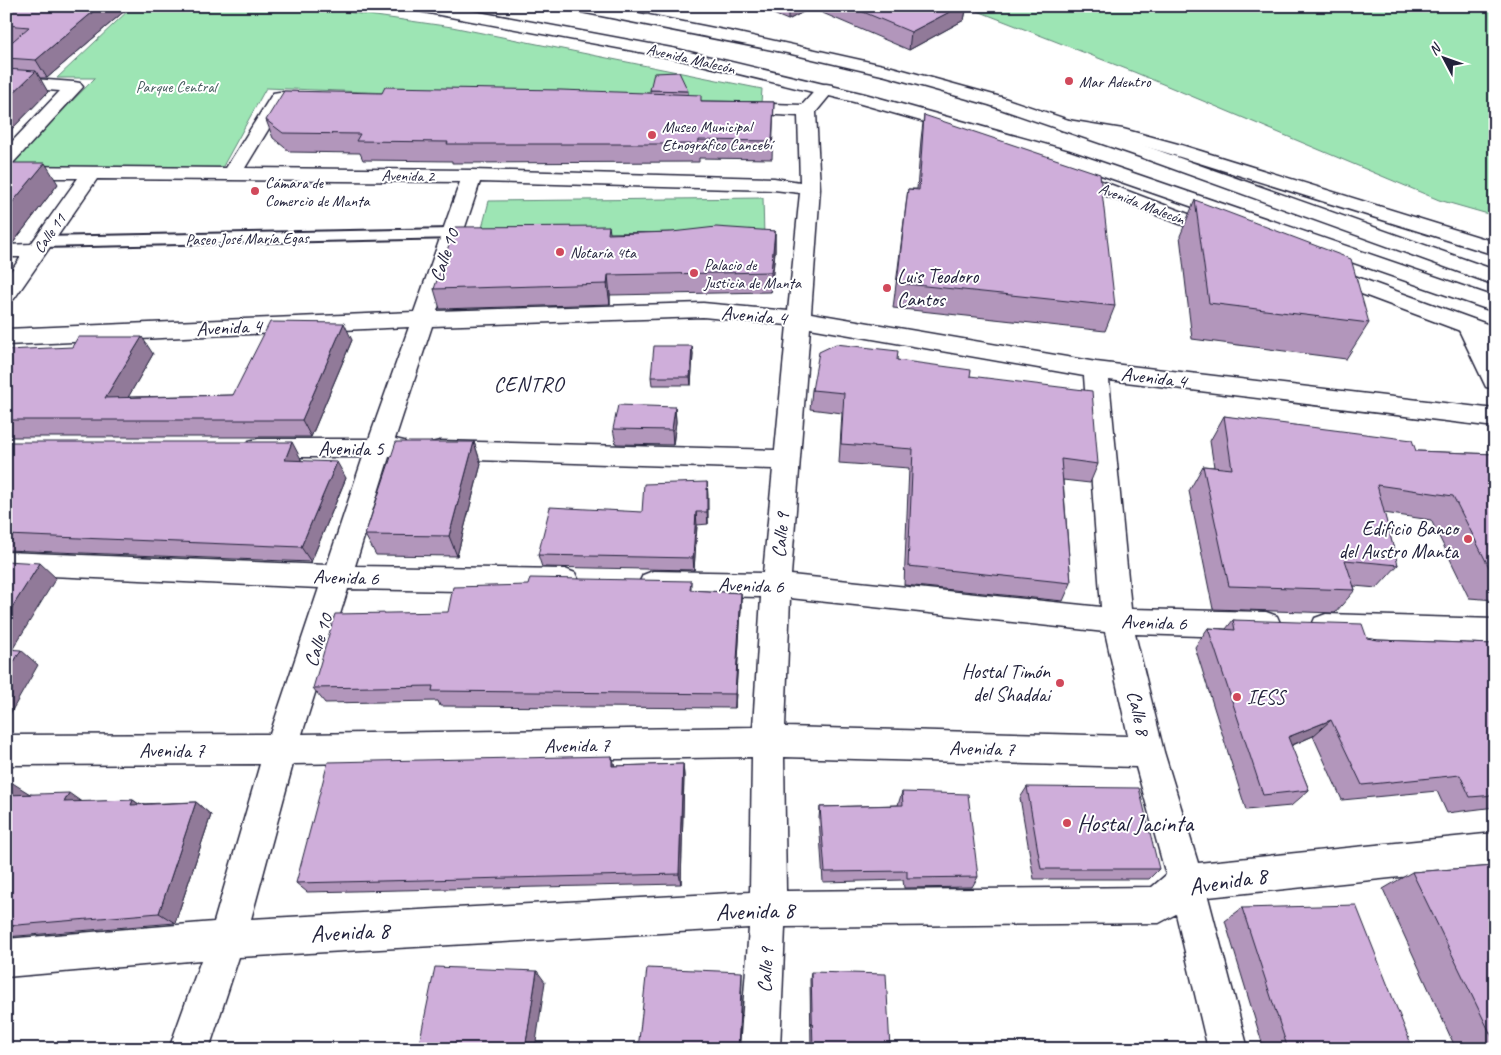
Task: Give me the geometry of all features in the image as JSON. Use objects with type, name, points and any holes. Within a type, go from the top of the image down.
[{"type":"street","name":"Avenida Malecón","points":[[418,6],[668,52],[826,89],[1062,155],[1220,208],[1495,305]]},
{"type":"street","name":"Avenida Malecón","points":[[576,6],[678,25],[885,71],[996,101],[1495,278]]},
{"type":"street","points":[[6,82],[74,87],[6,159]]},
{"type":"street","points":[[715,107],[807,112],[826,89]]},
{"type":"street","points":[[232,174],[279,97],[335,98]]},
{"type":"street","name":"Calle 9","points":[[760,1049],[768,909],[768,742],[776,585],[810,189],[807,112]]},
{"type":"street","name":"Avenida Malecón","points":[[1068,126],[1123,135],[1171,148],[1495,249]]},
{"type":"street","name":"Avenida Malecón","points":[[961,127],[1059,171],[1243,241]]},
{"type":"street","name":"Avenida 2","points":[[6,172],[472,176],[774,184],[810,189]]},
{"type":"street","name":"Calle 11","points":[[6,294],[92,172]]},
{"type":"street","name":"Calle 10","points":[[190,1049],[227,939],[281,749],[421,319],[472,176]]},
{"type":"street","name":"Paseo José María Egas","points":[[40,246],[451,234]]},
{"type":"street","points":[[6,251],[40,246]]},
{"type":"street","points":[[1304,264],[1495,336]]},
{"type":"street","name":"Avenida 4","points":[[6,337],[421,319],[703,310],[800,319],[1096,370],[1495,418]]},
{"type":"street","points":[[1468,326],[1495,381]]},
{"type":"street","name":"Calle 8","points":[[1096,370],[1117,621],[1148,752],[1186,882],[1228,1049]]},
{"type":"street","name":"Avenida 5","points":[[232,448],[379,448],[786,460]]},
{"type":"street","name":"Avenida 6","points":[[6,563],[338,577],[587,582]]},
{"type":"street","name":"Avenida 6","points":[[626,582],[776,585],[1117,621],[1495,632]]},
{"type":"street","name":"Avenida 7","points":[[6,750],[281,749],[768,742],[1148,752]]},
{"type":"street","name":"Avenida 8","points":[[6,958],[227,939],[768,909],[1158,904],[1186,882],[1495,850]]},
{"type":"green space","name":"Parque Central","points":[[133,6],[306,6],[452,27],[762,89],[761,103],[489,97],[266,88],[222,168],[7,167],[95,78],[57,78]]},
{"type":"green space","points":[[965,6],[1495,6],[1495,216],[1439,200],[1134,72]]},
{"type":"green space","points":[[763,198],[764,236],[545,239],[482,228],[489,201]]},
{"type":"building","points":[[6,6],[100,6],[36,60],[6,58],[6,47],[29,27],[6,25]]},
{"type":"building","points":[[849,6],[961,6],[911,32]]},
{"type":"building","points":[[6,69],[36,71],[6,100]]},
{"type":"building","points":[[679,72],[688,91],[650,90],[654,73]]},
{"type":"building","points":[[385,87],[701,95],[701,101],[774,102],[772,141],[699,140],[698,144],[447,144],[448,142],[356,141],[360,134],[283,133],[266,120],[284,91],[382,93]]},
{"type":"building","points":[[924,115],[1100,174],[1115,306],[897,283],[908,189],[919,190]]},
{"type":"building","points":[[6,163],[45,163],[6,210]]},
{"type":"building","points":[[1195,200],[1351,259],[1369,323],[1209,303]]},
{"type":"building","points":[[609,226],[608,234],[672,232],[716,227],[775,231],[771,272],[608,275],[607,284],[434,289],[455,227]]},
{"type":"building","points":[[270,322],[344,323],[302,420],[6,420],[6,350],[72,347],[78,337],[142,337],[105,398],[233,395]]},
{"type":"building","points":[[836,344],[898,351],[897,360],[971,370],[970,376],[1092,391],[1098,464],[1061,459],[1071,583],[908,566],[913,449],[841,444],[844,393],[812,390],[819,352]]},
{"type":"building","points":[[654,346],[692,346],[690,377],[651,377]]},
{"type":"building","points":[[618,405],[675,407],[672,430],[613,429]]},
{"type":"building","points":[[1224,416],[1412,440],[1416,451],[1495,454],[1495,575],[1493,575],[1453,496],[1377,485],[1398,565],[1345,560],[1355,590],[1229,586],[1203,466],[1232,469]]},
{"type":"building","points":[[6,442],[292,442],[285,460],[337,462],[301,547],[6,535]]},
{"type":"building","points":[[396,442],[474,442],[449,536],[365,535]]},
{"type":"building","points":[[707,482],[707,512],[696,512],[693,558],[538,555],[550,507],[642,512],[644,484]]},
{"type":"building","points":[[6,561],[40,563],[6,617]]},
{"type":"building","points":[[530,578],[691,581],[690,590],[741,593],[735,694],[432,691],[433,686],[313,688],[335,614],[448,612],[453,587],[528,585]]},
{"type":"building","points":[[1233,620],[1362,624],[1367,638],[1378,640],[1495,644],[1495,795],[1470,797],[1460,775],[1362,785],[1331,720],[1288,737],[1309,790],[1263,795],[1208,628],[1235,630]]},
{"type":"building","points":[[6,649],[21,650],[6,675]]},
{"type":"building","points":[[612,756],[612,766],[683,764],[679,874],[296,883],[328,762]]},
{"type":"building","points":[[6,782],[11,782],[6,791]]},
{"type":"building","points":[[1027,787],[1139,788],[1159,869],[1041,869]]},
{"type":"building","points":[[902,792],[968,794],[978,877],[907,878],[907,871],[825,872],[820,807],[903,805]]},
{"type":"building","points":[[69,793],[64,802],[133,800],[131,805],[196,802],[159,913],[6,926],[6,795]]},
{"type":"building","points":[[1495,866],[1495,1043],[1412,872]]},
{"type":"building","points":[[1356,905],[1413,1049],[1288,1049],[1242,908]]},
{"type":"building","points":[[435,967],[537,971],[525,1049],[418,1049]]},
{"type":"building","points":[[647,968],[742,972],[738,1049],[638,1049]]},
{"type":"building","points":[[811,972],[886,974],[890,1049],[813,1049]]},
{"type":"place","name":"Mar Adentro","points":[[1069,81]]},
{"type":"place","name":"Museo Municipal Etnográfico Cancebí","points":[[652,135]]},
{"type":"place","name":"Cámara de Comercio de Manta","points":[[255,191]]},
{"type":"place","name":"Notaría 4ta","points":[[560,252]]},
{"type":"place","name":"Palacio de Justicia de Manta","points":[[694,273]]},
{"type":"place","name":"Luis Teodoro Cantos","points":[[887,288]]},
{"type":"place","name":"Edificio Banco del Austro Manta","points":[[1468,539]]},
{"type":"place","name":"Hostal Timón del Shaddai","points":[[1060,683]]},
{"type":"place","name":"IESS","points":[[1237,697]]},
{"type":"place","name":"Hostal Jacinta","points":[[1067,823]]},
{"type":"district","name":"CENTRO","points":[[529,384]]}]
